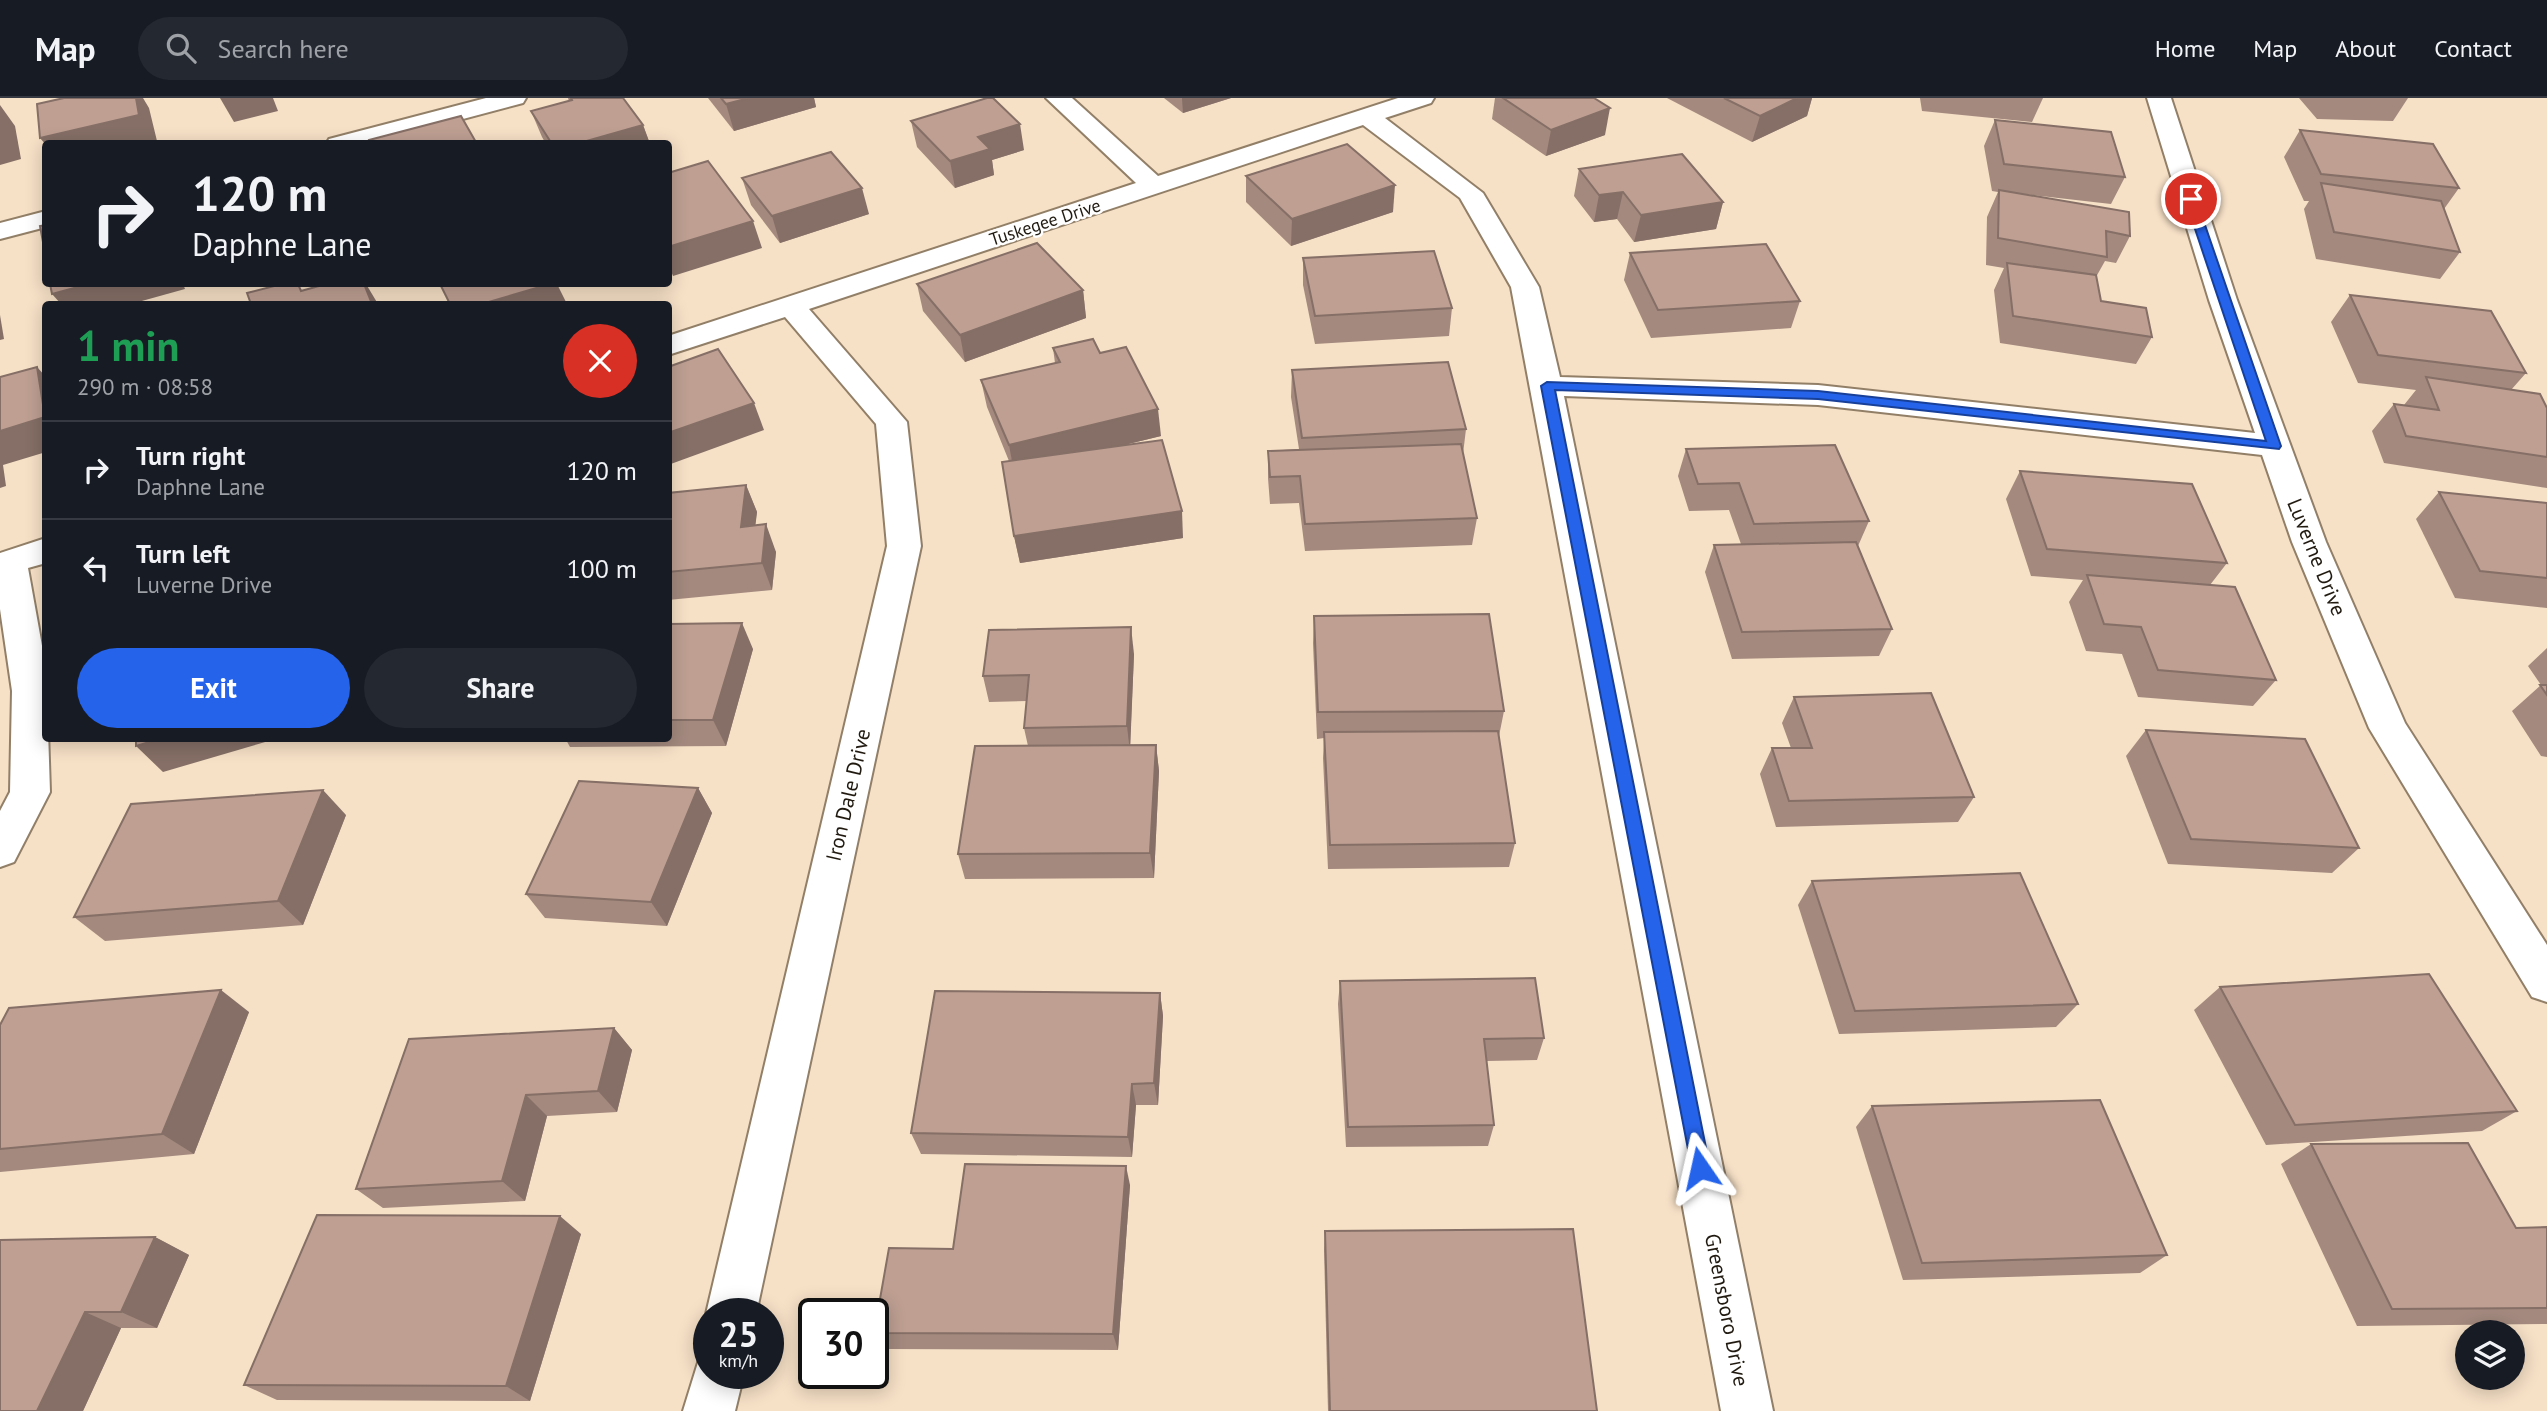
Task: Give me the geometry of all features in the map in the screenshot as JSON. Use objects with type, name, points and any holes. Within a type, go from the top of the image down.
[{"type":"street","points":[[353,140],[514,98]]},
{"type":"street","points":[[1058,98],[1155,187]]},
{"type":"street","name":"Tuskegee Drive","points":[[672,345],[1422,98]]},
{"type":"street","name":"Luverne Drive","points":[[2159,98],[2223,300],[2309,542],[2388,728],[2547,983]]},
{"type":"street","name":"Greensboro Drive","points":[[1367,117],[1470,193],[1525,287],[1547,386],[1747,1411]]},
{"type":"street","points":[[0,231],[42,220]]},
{"type":"street","name":"Iron Dale Drive","points":[[735,1298],[904,546],[891,422],[791,306]]},
{"type":"street","points":[[1547,386],[1818,395],[2275,446]]},
{"type":"street","points":[[0,850],[30,793],[31,691],[5,564],[42,551]]},
{"type":"street","points":[[709,1411],[714,1389]]},
{"type":"building","points":[[64,98],[136,98],[139,115],[40,138],[37,104]]},
{"type":"building","points":[[571,98],[623,98],[643,125],[590,140],[549,140],[531,111],[572,100]]},
{"type":"building","points":[[721,98],[749,98],[726,104]]},
{"type":"building","points":[[993,98],[1020,124],[978,137],[990,149],[950,161],[911,121]]},
{"type":"building","points":[[1503,98],[1594,98],[1610,108],[1551,130]]},
{"type":"building","points":[[1724,98],[1797,98],[1760,116]]},
{"type":"building","points":[[461,116],[475,140],[369,140]]},
{"type":"building","points":[[1995,120],[2111,132],[2125,177],[2004,164]]},
{"type":"building","points":[[2300,130],[2433,144],[2459,188],[2321,174]]},
{"type":"building","points":[[1347,144],[1395,185],[1292,219],[1246,176]]},
{"type":"building","points":[[831,152],[862,188],[772,216],[742,178]]},
{"type":"building","points":[[1682,154],[1723,202],[1641,215],[1623,192],[1599,195],[1579,169]]},
{"type":"building","points":[[708,161],[753,221],[672,246],[672,172]]},
{"type":"building","points":[[2321,183],[2441,201],[2460,252],[2334,232]]},
{"type":"building","points":[[1999,190],[2129,212],[2130,236],[2106,231],[2107,257],[1998,238]]},
{"type":"building","points":[[1037,243],[1083,290],[960,335],[917,284]]},
{"type":"building","points":[[1766,244],[1800,301],[1658,310],[1630,253]]},
{"type":"building","points":[[1434,251],[1452,308],[1315,316],[1303,258]]},
{"type":"building","points":[[2007,263],[2096,275],[2101,301],[2146,308],[2152,337],[2013,316]]},
{"type":"building","points":[[51,287],[78,287],[52,294]]},
{"type":"building","points":[[270,287],[299,287],[301,291],[315,287],[365,287],[371,301],[250,301],[247,293]]},
{"type":"building","points":[[442,287],[540,287],[492,301],[448,301]]},
{"type":"building","points":[[2350,295],[2491,311],[2526,373],[2378,355]]},
{"type":"building","points":[[1093,339],[1100,353],[1126,347],[1158,409],[1009,445],[981,380],[1060,362],[1053,348]]},
{"type":"building","points":[[718,349],[754,403],[672,432],[672,366]]},
{"type":"building","points":[[1448,362],[1466,429],[1302,438],[1292,370]]},
{"type":"building","points":[[37,367],[42,418],[0,431],[0,377]]},
{"type":"building","points":[[2426,377],[2540,394],[2547,408],[2547,457],[2406,436],[2394,404],[2439,410]]},
{"type":"building","points":[[1162,440],[1182,511],[1014,536],[1002,462]]},
{"type":"building","points":[[1461,444],[1477,518],[1305,524],[1300,476],[1270,477],[1268,451]]},
{"type":"building","points":[[1835,445],[1869,521],[1754,524],[1739,483],[1698,484],[1686,449]]},
{"type":"building","points":[[2020,471],[2192,484],[2227,563],[2047,549]]},
{"type":"building","points":[[746,485],[741,527],[766,524],[762,563],[672,572],[672,493]]},
{"type":"building","points":[[2439,492],[2547,503],[2547,578],[2480,571]]},
{"type":"building","points":[[1856,542],[1892,629],[1742,632],[1714,545]]},
{"type":"building","points":[[2087,575],[2235,587],[2276,680],[2158,670],[2141,627],[2104,624]]},
{"type":"building","points":[[1489,614],[1504,711],[1318,712],[1314,616]]},
{"type":"building","points":[[742,623],[713,720],[672,720],[672,624]]},
{"type":"building","points":[[1131,627],[1127,726],[1024,728],[1029,675],[983,676],[989,630]]},
{"type":"building","points":[[2540,685],[2547,685],[2547,695]]},
{"type":"building","points":[[1931,693],[1974,797],[1789,801],[1772,748],[1812,748],[1794,697]]},
{"type":"building","points":[[2146,730],[2305,739],[2359,848],[2191,839]]},
{"type":"building","points":[[1498,731],[1515,843],[1330,845],[1324,732]]},
{"type":"building","points":[[1156,745],[1150,853],[958,854],[975,746]]},
{"type":"building","points":[[579,781],[698,788],[651,902],[526,894]]},
{"type":"building","points":[[323,790],[278,901],[74,917],[131,804]]},
{"type":"building","points":[[2020,873],[2078,1004],[1855,1011],[1812,881]]},
{"type":"building","points":[[2429,974],[2517,1111],[2295,1125],[2220,987]]},
{"type":"building","points":[[1535,978],[1544,1038],[1484,1039],[1494,1125],[1348,1127],[1340,981]]},
{"type":"building","points":[[221,990],[162,1134],[0,1149],[0,1025],[9,1008]]},
{"type":"building","points":[[935,991],[1160,993],[1154,1083],[1132,1084],[1128,1137],[911,1133]]},
{"type":"building","points":[[614,1028],[598,1091],[526,1095],[502,1181],[356,1189],[409,1039]]},
{"type":"building","points":[[2100,1100],[2167,1255],[1922,1263],[1872,1106]]},
{"type":"building","points":[[2468,1143],[2516,1228],[2547,1227],[2547,1308],[2392,1309],[2311,1144]]},
{"type":"building","points":[[965,1164],[1126,1166],[1113,1334],[889,1333],[889,1298],[880,1298],[889,1248],[953,1249]]},
{"type":"building","points":[[317,1215],[560,1216],[506,1386],[244,1385]]},
{"type":"building","points":[[1573,1229],[1597,1411],[1330,1411],[1325,1231]]},
{"type":"building","points":[[155,1237],[121,1312],[85,1312],[37,1411],[0,1411],[0,1240]]},
{"type":"route","points":[[1700,1168],[1547,386],[1818,395],[2275,446],[2223,300],[2191,199]]}]
